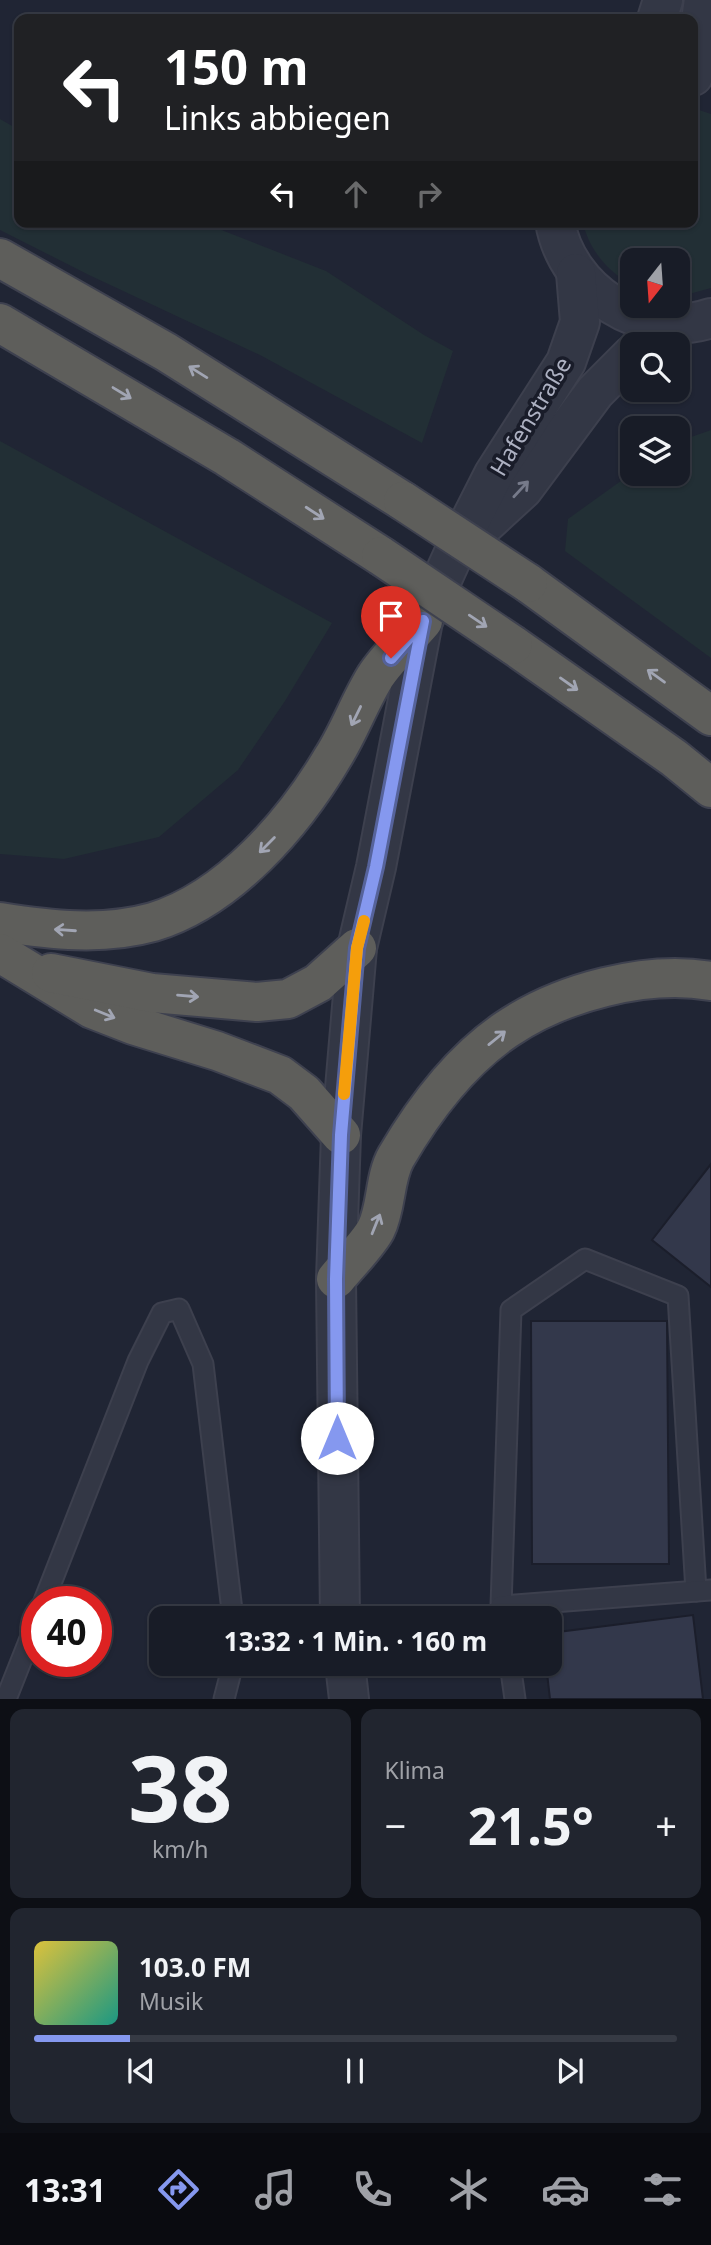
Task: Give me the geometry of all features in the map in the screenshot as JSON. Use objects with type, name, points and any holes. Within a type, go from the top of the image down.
[{"type":"highway","points":[[0,258],[166,352],[402,501],[528,583],[711,716]]},
{"type":"highway","points":[[0,323],[227,457],[381,556],[674,758],[711,788]]},
{"type":"highway","points":[[0,345],[63,358]]},
{"type":"highway","points":[[0,922],[71,931],[111,929],[153,922],[195,902],[226,883],[285,827],[332,760],[375,676],[423,621]]},
{"type":"highway","points":[[12,960],[152,993],[257,1002],[288,999],[318,984],[357,948]]},
{"type":"highway","points":[[12,960],[92,1009],[280,1075],[304,1093],[341,1135]]},
{"type":"highway","points":[[336,1279],[376,1229],[394,1160],[421,1118],[474,1056],[508,1029],[550,1007],[596,989],[646,980],[695,978],[711,981]]},
{"type":"street","points":[[698,41],[704,0]]},
{"type":"street","points":[[556,228],[558,239],[576,273],[602,299],[634,316],[654,332]]},
{"type":"street","name":"Hafenstraße","points":[[340,1606],[336,1279],[341,1135],[357,948],[376,867],[423,621],[494,474],[566,362],[580,322],[576,273]]},
{"type":"street","points":[[663,332],[711,318]]},
{"type":"street","name":"Hafenstraße","points":[[454,553],[523,489],[595,392],[620,367]]},
{"type":"street","points":[[346,1676],[349,1699]]},
{"type":"lane","points":[[502,1606],[512,1310],[585,1259],[678,1296],[703,1591],[559,1606]]},
{"type":"lane","points":[[50,1586],[138,1360],[162,1313],[178,1309],[203,1364],[231,1606]]},
{"type":"lane","points":[[6,1699],[21,1661]]},
{"type":"lane","points":[[224,1699],[230,1676]]},
{"type":"lane","points":[[512,1676],[515,1699]]},
{"type":"shaded area","points":[[698,110],[711,114],[711,288],[690,294],[690,248],[620,248],[620,277],[600,259],[585,228],[698,228]]},
{"type":"shaded area","points":[[0,119],[14,127],[14,228],[216,228],[326,271],[453,351],[422,443],[260,355],[0,230]]},
{"type":"shaded area","points":[[711,430],[711,658],[565,551],[568,519],[620,482],[620,486],[690,486],[690,437]]},
{"type":"shaded area","points":[[0,441],[332,623],[285,701],[238,770],[159,837],[64,859],[0,854]]},
{"type":"building","points":[[711,1164],[711,1287],[652,1240]]},
{"type":"building","points":[[531,1321],[667,1321],[669,1564],[532,1564]]},
{"type":"building","points":[[693,1615],[703,1699],[550,1699],[547,1676],[562,1676],[562,1631]]},
{"type":"slow traffic","points":[[344,1094],[357,948],[364,921]]},
{"type":"route","points":[[337,1438],[336,1279],[341,1135],[357,948],[376,867],[423,621],[391,658]]}]
